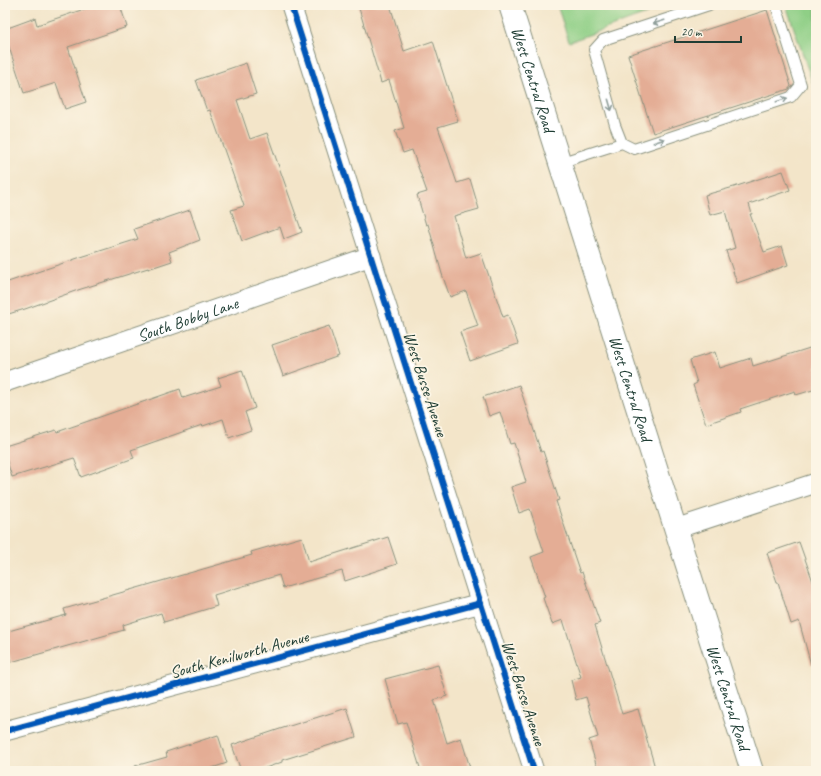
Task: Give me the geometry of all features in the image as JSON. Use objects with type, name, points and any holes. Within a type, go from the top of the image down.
[{"type":"main road","name":"West Central Road","points":[[510,5],[752,771]]},
{"type":"street","name":"West Busse Avenue","points":[[291,5],[534,771]]},
{"type":"street","name":"South Bobby Lane","points":[[5,382],[371,256]]},
{"type":"street","points":[[675,529],[816,483]]},
{"type":"street","name":"South Kenilworth Avenue","points":[[5,732],[481,603]]},
{"type":"lane","points":[[709,5],[603,40],[594,50],[615,125],[622,143],[634,149],[791,97],[801,85],[776,5]]},
{"type":"lane","points":[[559,163],[622,143]]},
{"type":"green space","points":[[557,5],[671,5],[569,42]]},
{"type":"green space","points":[[786,5],[816,5],[816,93]]},
{"type":"building","points":[[96,5],[120,5],[127,27],[68,47],[86,102],[65,109],[56,83],[24,93],[5,35],[5,29],[35,18],[37,25]]},
{"type":"building","points":[[358,5],[390,5],[404,51],[433,41],[458,121],[438,127],[457,183],[470,179],[479,209],[454,216],[466,258],[481,253],[503,317],[508,315],[518,344],[470,361],[460,332],[478,326],[466,291],[450,297],[428,224],[426,225],[417,195],[427,192],[412,150],[403,153],[395,131],[404,128],[389,80],[381,83]]},
{"type":"building","points":[[767,10],[791,86],[789,89],[653,133],[628,55]]},
{"type":"building","points":[[246,63],[256,94],[237,100],[250,139],[267,133],[302,232],[284,239],[280,227],[242,241],[231,210],[244,206],[210,110],[207,111],[196,80]]},
{"type":"building","points":[[783,171],[790,190],[749,204],[752,214],[750,214],[764,252],[782,246],[788,265],[737,283],[726,251],[735,248],[725,211],[710,215],[705,195]]},
{"type":"building","points":[[190,210],[200,240],[169,252],[172,261],[78,290],[5,315],[5,283],[138,239],[134,229]]},
{"type":"building","points":[[329,326],[339,356],[283,376],[272,345]]},
{"type":"building","points":[[816,346],[816,389],[796,395],[795,391],[740,409],[741,412],[706,424],[693,385],[697,383],[690,360],[715,352],[720,368],[751,358],[753,366]]},
{"type":"building","points":[[242,370],[255,408],[245,412],[251,430],[229,438],[223,419],[131,450],[134,458],[81,477],[74,458],[12,477],[5,455],[5,446],[56,430],[57,432],[180,389],[183,398],[221,386],[218,378]]},
{"type":"building","points":[[519,385],[541,452],[543,451],[559,500],[556,501],[580,573],[582,572],[600,623],[595,625],[622,714],[638,709],[656,771],[598,771],[589,740],[598,737],[586,697],[576,700],[571,680],[581,677],[563,620],[552,624],[543,598],[545,597],[531,557],[544,552],[530,509],[519,513],[511,487],[526,482],[514,443],[510,444],[500,412],[489,416],[483,397]]},
{"type":"building","points":[[302,537],[309,562],[388,537],[397,564],[345,581],[342,571],[283,588],[279,575],[214,595],[217,606],[164,622],[161,613],[123,625],[124,630],[11,662],[5,639],[5,632],[66,615],[64,609],[252,555],[251,552]]},
{"type":"building","points":[[799,542],[816,590],[816,664],[811,665],[799,621],[791,624],[767,553]]},
{"type":"building","points":[[438,665],[447,696],[434,700],[447,743],[461,738],[471,771],[421,771],[406,722],[398,724],[385,679]]},
{"type":"building","points":[[347,708],[356,737],[282,760],[282,762],[257,771],[241,771],[232,745]]},
{"type":"building","points":[[218,735],[227,763],[203,771],[136,771],[135,766],[167,757],[166,752]]},
{"type":"cycle path","points":[[291,5],[534,771]]},
{"type":"cycle path","points":[[5,731],[481,603]]}]
